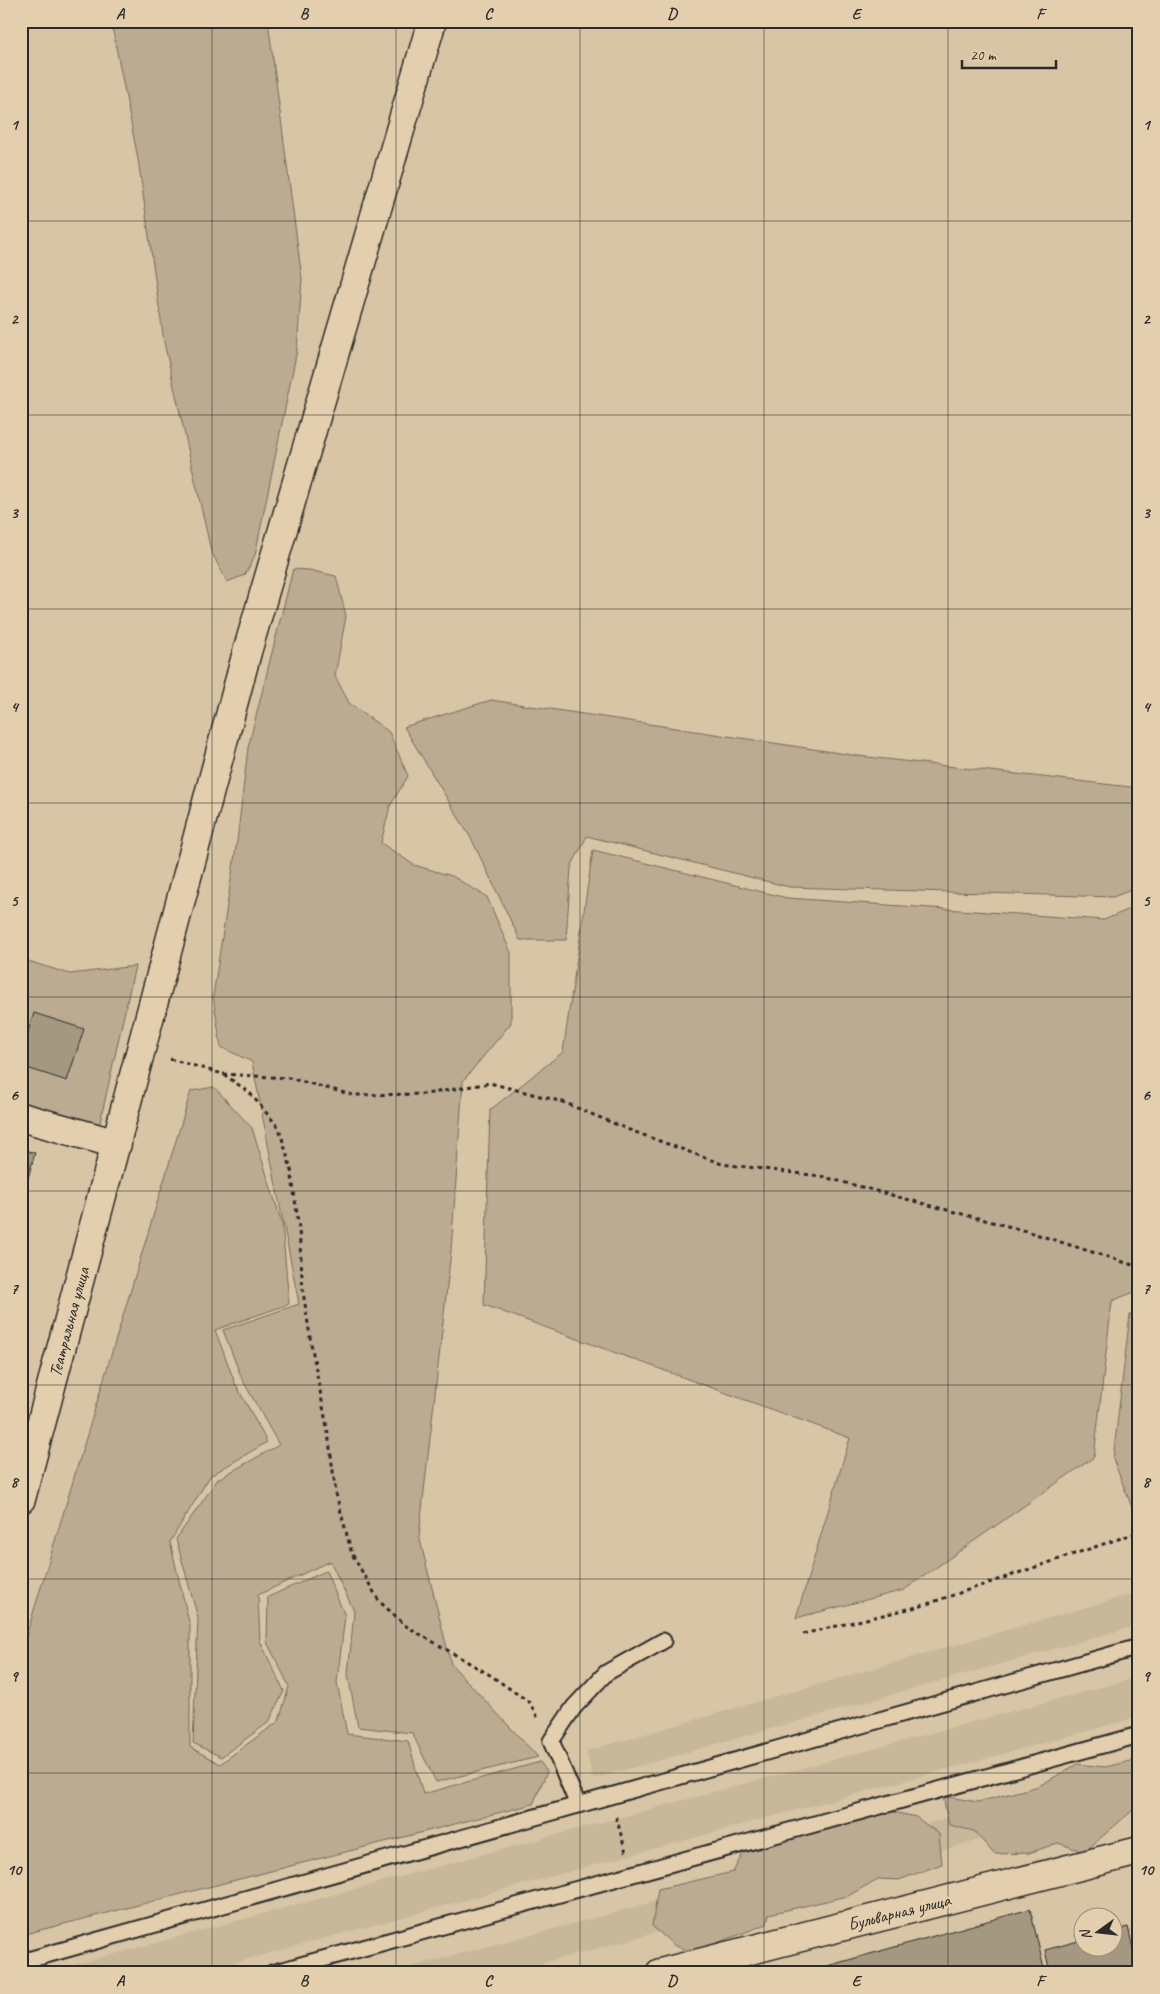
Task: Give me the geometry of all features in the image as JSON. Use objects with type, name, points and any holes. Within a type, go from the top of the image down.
[{"type":"main road","name":"Театральная улица","points":[[21,1499],[247,652],[432,21]]},
{"type":"main road","points":[[21,1117],[116,1144]]},
{"type":"main road","name":"Бульварная улица","points":[[660,1973],[1139,1851]]},
{"type":"lane","points":[[578,1805],[550,1740],[574,1707],[606,1673],[663,1641]]},
{"type":"lane","points":[[21,1962],[1139,1647]]},
{"type":"lane","points":[[272,1973],[1139,1735]]},
{"type":"path","points":[[141,1051],[223,1074],[289,1078],[353,1095],[426,1094],[490,1083],[563,1102],[627,1129],[722,1164],[820,1176],[1026,1231],[1139,1267]]},
{"type":"path","points":[[223,1074],[250,1092],[279,1128],[291,1169],[309,1334],[328,1433],[336,1494],[352,1554],[379,1601],[406,1626],[490,1675],[529,1702],[550,1740]]},
{"type":"path","points":[[803,1634],[921,1606],[1139,1532]]},
{"type":"path","points":[[610,1796],[632,1875]]},
{"type":"shaded area","points":[[111,21],[268,21],[302,279],[297,350],[255,555],[245,575],[227,582],[211,551],[164,342],[138,159]]},
{"type":"shaded area","points":[[293,569],[309,570],[336,576],[346,616],[335,676],[349,703],[389,732],[408,776],[390,806],[381,843],[414,865],[452,876],[487,897],[511,953],[511,1023],[463,1081],[451,1251],[419,1536],[451,1664],[538,1757],[436,1782],[412,1733],[358,1727],[348,1675],[354,1611],[330,1561],[258,1595],[260,1641],[284,1691],[269,1722],[221,1757],[193,1743],[198,1618],[176,1539],[218,1479],[279,1445],[242,1379],[223,1330],[299,1304],[252,1062],[221,1047],[213,996],[237,841],[248,748]]},
{"type":"shaded area","points":[[491,700],[859,756],[1139,788],[1139,887],[1113,897],[789,887],[587,836],[571,867],[566,940],[520,940],[472,840],[404,727]]},
{"type":"shaded area","points":[[593,850],[787,898],[1104,920],[1139,905],[1139,1290],[1112,1301],[1094,1457],[904,1590],[796,1618],[850,1438],[484,1305],[490,1110],[563,1052]]},
{"type":"shaded area","points":[[21,959],[70,974],[135,966],[99,1127],[21,1104]]},
{"type":"shaded area","points":[[214,1087],[252,1128],[282,1223],[289,1304],[215,1330],[235,1383],[267,1442],[210,1476],[170,1542],[190,1626],[190,1747],[220,1764],[279,1721],[289,1686],[267,1642],[268,1597],[326,1571],[345,1616],[337,1682],[347,1734],[408,1741],[423,1794],[540,1762],[547,1772],[533,1804],[21,1935],[21,1653],[191,1091]]},
{"type":"shaded area","points":[[1139,1310],[1139,1525],[1113,1459],[1130,1314]]},
{"type":"shaded area","points":[[1139,1592],[1139,1625],[593,1779],[586,1751]]},
{"type":"shaded area","points":[[1139,1677],[1139,1717],[197,1973],[44,1973]]},
{"type":"shaded area","points":[[1139,1759],[1139,1809],[1132,1811],[1084,1852],[1058,1843],[1029,1853],[994,1854],[974,1831],[949,1825],[943,1796],[978,1802],[1039,1786],[1077,1764],[1105,1767]]},
{"type":"shaded area","points":[[1139,1763],[1139,1794],[644,1936],[506,1973],[388,1973],[635,1907]]},
{"type":"shaded area","points":[[889,1811],[916,1817],[939,1834],[942,1864],[899,1880],[878,1879],[848,1896],[769,1914],[767,1924],[693,1952],[675,1946],[652,1926],[658,1889],[733,1872],[754,1833],[852,1822]]},
{"type":"building","points":[[34,1013],[84,1029],[67,1081],[21,1066],[21,1053]]},
{"type":"building","points":[[21,1149],[35,1153],[21,1203]]},
{"type":"building","points":[[1030,1909],[1045,1973],[821,1973],[820,1968]]},
{"type":"building","points":[[1128,1927],[1139,1973],[1050,1973],[1045,1950],[1072,1943],[1072,1956],[1122,1956],[1122,1928]]}]
